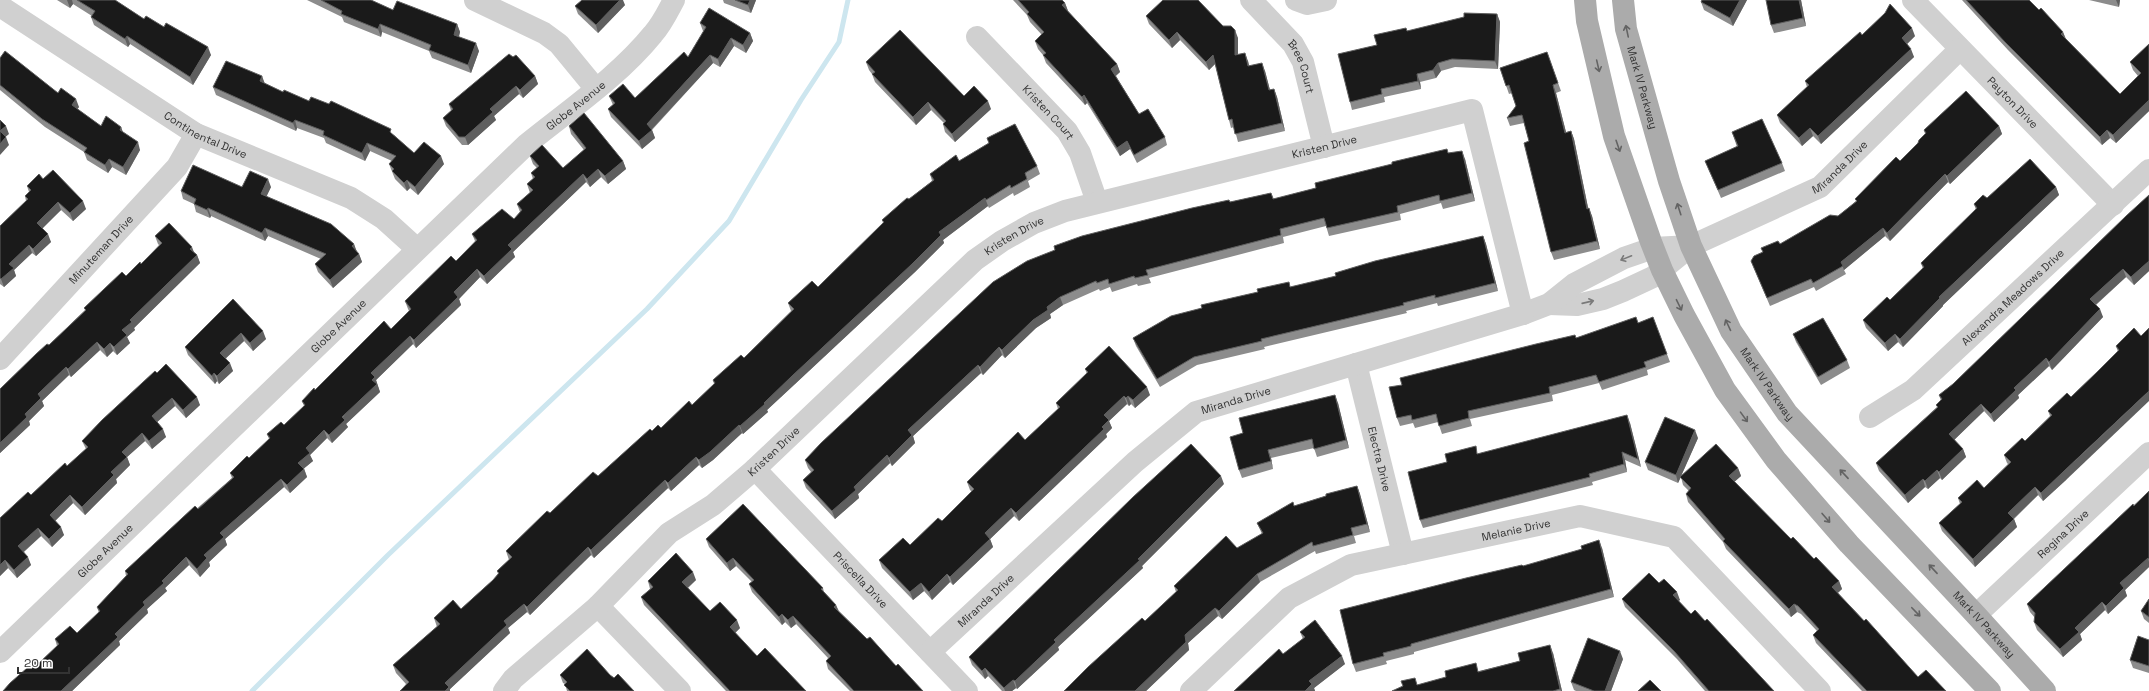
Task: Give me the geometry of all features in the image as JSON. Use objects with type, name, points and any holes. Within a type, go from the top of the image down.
[{"type":"main road","points":[[1585,0],[1587,21],[1614,136],[1653,248],[1662,270],[1725,390],[1776,460],[1849,544],[1990,691]]},
{"type":"main road","name":"Mark IV Parkway","points":[[1623,0],[1626,29],[1669,181],[1691,246],[1732,331],[1787,413],[1976,615],[2044,691]]},
{"type":"street","points":[[476,0],[544,33],[559,44],[596,89]]},
{"type":"street","name":"Globe Avenue","points":[[0,652],[527,144],[596,89],[645,44],[654,33],[674,0]]},
{"type":"street","name":"Bree Court","points":[[1251,0],[1293,44],[1303,62],[1324,147]]},
{"type":"street","points":[[1296,0],[1307,4],[1326,0]]},
{"type":"street","name":"Payton Drive","points":[[1913,0],[2113,205]]},
{"type":"street","name":"Continental Drive","points":[[4,8],[196,134],[351,198],[384,219],[417,249]]},
{"type":"street","name":"Kristen Court","points":[[977,37],[1067,132],[1080,153],[1096,202]]},
{"type":"street","name":"Miranda Drive","points":[[1549,304],[1577,305],[1603,299],[1653,276],[1691,246],[1820,187],[1960,49]]},
{"type":"street","name":"Kristen Drive","points":[[504,691],[513,679],[598,606],[669,533],[713,505],[754,469],[974,260],[1002,240],[1034,223],[1096,202],[1472,110],[1523,314]]},
{"type":"street","name":"Minuteman Drive","points":[[0,359],[177,167],[196,134]]},
{"type":"street","name":"Alexandra Meadows Drive","points":[[1870,417],[1913,390],[2149,170]]},
{"type":"street","name":"Miranda Drive","points":[[930,652],[1135,462],[1196,412],[1523,314],[1549,304],[1574,284],[1624,258],[1653,248],[1691,246]]},
{"type":"street","name":"Electra Drive","points":[[1356,364],[1403,554]]},
{"type":"street","name":"Regina Drive","points":[[1976,615],[2149,453]]},
{"type":"street","name":"Priscella Drive","points":[[754,469],[967,691]]},
{"type":"street","name":"Melanie Drive","points":[[1191,691],[1289,598],[1351,565],[1580,516],[1674,536],[1820,691]]},
{"type":"street","points":[[598,606],[680,691]]},
{"type":"building","points":[[77,0],[115,0],[144,19],[146,16],[164,27],[166,23],[208,47],[190,77],[127,36],[125,39],[91,17],[95,11]]},
{"type":"building","points":[[321,0],[371,0],[393,10],[397,1],[457,24],[454,35],[476,43],[468,65],[429,50],[431,45],[380,24],[378,29],[341,14],[342,11]]},
{"type":"building","points":[[582,0],[620,0],[596,25],[575,6]]},
{"type":"building","points":[[735,0],[750,0],[748,5]]},
{"type":"building","points":[[1018,0],[1062,0],[1065,3],[1062,5],[1117,64],[1111,69],[1139,114],[1148,109],[1165,137],[1134,155],[1127,141],[1117,148],[1084,95],[1082,97],[1043,55],[1046,53],[1035,41],[1044,32],[1027,14],[1029,12]]},
{"type":"building","points":[[1163,0],[1198,0],[1223,26],[1231,26],[1235,30],[1235,55],[1245,53],[1248,66],[1262,63],[1269,90],[1274,89],[1282,123],[1235,134],[1232,119],[1229,120],[1213,55],[1206,62],[1177,32],[1169,40],[1146,16]]},
{"type":"building","points":[[1702,0],[1740,0],[1730,18],[1701,2]]},
{"type":"building","points":[[1766,0],[1799,0],[1803,18],[1771,25]]},
{"type":"building","points":[[1966,0],[2029,0],[2039,10],[2041,8],[2063,32],[2061,34],[2120,94],[2141,73],[2130,62],[2149,44],[2149,100],[2113,135],[2107,130],[2100,137],[2005,42]]},
{"type":"building","points":[[1890,4],[1912,28],[1902,38],[1911,49],[1818,136],[1810,128],[1799,138],[1777,115],[1809,85],[1805,81],[1860,32],[1862,35],[1885,13]]},
{"type":"building","points":[[709,8],[750,33],[743,45],[731,38],[718,59],[710,55],[647,124],[652,130],[639,141],[608,109],[615,103],[609,96],[623,84],[635,98],[684,52],[688,57],[706,27],[700,23]]},
{"type":"building","points":[[1464,13],[1497,14],[1495,61],[1452,59],[1438,63],[1433,70],[1417,74],[1418,81],[1381,89],[1382,94],[1350,102],[1338,54],[1377,45],[1374,35],[1406,28],[1407,31],[1464,17]]},
{"type":"building","points":[[900,30],[964,96],[974,86],[988,101],[952,134],[943,124],[946,121],[928,102],[913,117],[872,74],[875,72],[866,62]]},
{"type":"building","points":[[5,51],[58,93],[61,88],[76,99],[72,105],[101,126],[106,116],[121,127],[120,130],[138,142],[123,167],[109,159],[105,165],[84,152],[87,148],[42,119],[0,85],[0,58]]},
{"type":"building","points":[[1547,52],[1558,83],[1553,85],[1565,133],[1571,131],[1587,209],[1589,208],[1597,241],[1551,252],[1524,143],[1529,141],[1522,115],[1507,118],[1516,106],[1509,85],[1506,86],[1500,68]]},
{"type":"building","points":[[509,54],[513,57],[516,55],[535,76],[520,90],[516,86],[490,109],[493,112],[465,137],[459,137],[443,118],[453,109],[449,104]]},
{"type":"building","points":[[226,61],[262,76],[260,81],[283,92],[284,90],[309,101],[311,97],[329,104],[331,101],[391,129],[390,132],[414,153],[424,142],[441,156],[415,187],[407,180],[404,183],[392,171],[394,169],[389,164],[396,156],[367,143],[362,153],[323,135],[324,131],[295,120],[293,123],[213,87]]},
{"type":"building","points":[[1966,91],[1999,126],[1947,176],[1945,174],[1887,233],[1883,228],[1841,262],[1843,266],[1813,283],[1811,279],[1767,298],[1751,261],[1754,256],[1763,252],[1761,248],[1778,241],[1780,244],[1830,215],[1838,216],[1857,201],[1855,199],[1896,157],[1900,161],[1926,133],[1924,130]]},
{"type":"building","points":[[584,113],[623,161],[605,176],[598,169],[587,179],[583,174],[508,245],[512,249],[484,276],[477,269],[454,292],[458,297],[414,340],[410,336],[371,373],[375,377],[372,380],[377,384],[342,417],[345,420],[329,435],[324,430],[306,448],[310,453],[298,463],[304,469],[287,485],[281,479],[220,533],[224,537],[204,555],[207,558],[197,569],[186,557],[162,581],[164,583],[143,602],[145,605],[115,634],[118,637],[61,691],[3,691],[35,661],[38,664],[59,644],[55,639],[70,626],[77,633],[100,611],[97,607],[128,574],[125,571],[195,506],[198,509],[234,477],[230,473],[247,456],[249,458],[270,438],[267,434],[281,422],[284,425],[305,405],[302,401],[314,388],[315,390],[384,321],[391,329],[411,309],[405,301],[451,256],[456,261],[477,240],[472,234],[502,209],[514,219],[522,210],[517,204],[533,190],[527,184],[535,177],[531,173],[539,166],[530,156],[542,145],[563,168],[586,148],[569,126]]},
{"type":"building","points":[[1762,119],[1782,163],[1718,190],[1705,161],[1738,146],[1732,132]]},
{"type":"building","points":[[0,120],[6,126],[0,131]]},
{"type":"building","points":[[1015,124],[1037,166],[1025,173],[1027,179],[1011,188],[1010,185],[986,200],[985,198],[939,232],[941,235],[912,264],[792,376],[764,403],[765,404],[740,426],[739,425],[710,452],[699,460],[696,457],[668,483],[665,480],[591,550],[588,547],[527,607],[524,604],[504,621],[507,625],[445,683],[449,687],[445,691],[400,691],[409,682],[393,665],[440,624],[434,618],[453,600],[461,609],[493,580],[499,573],[497,571],[512,557],[506,551],[547,511],[550,513],[593,472],[598,476],[650,429],[652,431],[658,425],[661,428],[689,401],[692,405],[715,383],[713,380],[741,355],[744,358],[794,309],[788,303],[812,281],[818,287],[884,222],[882,220],[907,198],[909,199],[934,180],[930,174],[956,155],[959,161],[989,143],[987,138]]},
{"type":"building","points":[[0,131],[6,137],[0,144]]},
{"type":"building","points":[[1447,149],[1448,153],[1462,151],[1472,193],[1440,201],[1439,195],[1397,206],[1398,212],[1327,228],[1324,218],[1280,229],[1281,235],[1146,270],[1148,275],[1135,278],[1134,276],[1109,284],[1108,279],[1097,283],[1096,281],[1060,297],[1047,307],[1048,310],[1033,320],[1002,350],[999,347],[980,367],[978,365],[908,430],[912,435],[889,458],[887,455],[854,487],[856,490],[832,511],[803,480],[814,470],[805,460],[821,443],[993,282],[1027,261],[1055,250],[1054,246],[1082,236],[1229,200],[1230,202],[1271,193],[1273,199],[1316,188],[1315,183]]},
{"type":"building","points":[[2030,159],[2056,187],[1939,297],[1940,298],[1900,339],[1895,334],[1885,343],[1863,320],[1887,297],[1890,300],[1924,267],[1921,263],[1977,208],[1974,204],[1983,195],[1987,198]]},
{"type":"building","points":[[193,165],[242,187],[250,171],[268,179],[261,194],[331,224],[354,244],[352,246],[359,254],[330,280],[315,264],[326,254],[265,228],[262,233],[208,208],[207,210],[194,204],[196,199],[181,191]]},
{"type":"building","points":[[53,170],[83,201],[70,213],[58,202],[37,223],[48,234],[33,249],[29,245],[9,264],[14,268],[1,279],[0,226],[28,199],[25,196],[31,190],[27,186],[39,174],[43,179]]},
{"type":"building","points":[[2149,195],[2149,261],[2131,277],[2123,269],[2090,299],[2100,309],[2049,362],[2046,358],[2014,388],[2016,390],[1991,414],[1981,404],[1949,434],[1963,449],[1939,472],[1937,470],[1925,481],[1923,479],[1905,495],[1876,463],[1938,407],[1936,405],[1942,399],[1939,395],[1953,384]]},
{"type":"building","points":[[169,223],[192,247],[190,249],[197,255],[130,320],[132,322],[122,330],[127,335],[114,347],[110,343],[104,349],[97,342],[68,369],[66,367],[38,394],[41,398],[25,414],[27,417],[0,443],[0,389],[36,354],[47,344],[49,345],[86,310],[84,308],[122,272],[126,276],[140,262],[141,264],[162,243],[155,236]]},
{"type":"building","points":[[1483,236],[1495,283],[1435,298],[1435,295],[1403,303],[1404,305],[1261,339],[1262,341],[1194,357],[1157,379],[1133,338],[1171,316],[1202,308],[1201,305],[1258,292],[1257,289],[1289,282],[1290,287],[1336,276],[1335,273],[1375,261]]},
{"type":"building","points":[[233,299],[263,331],[250,343],[241,333],[220,353],[230,363],[217,376],[214,373],[212,376],[185,347]]},
{"type":"building","points":[[1636,317],[1638,323],[1653,317],[1667,354],[1644,362],[1646,367],[1599,382],[1596,375],[1549,387],[1550,393],[1468,411],[1469,418],[1439,426],[1436,414],[1412,420],[1411,415],[1397,418],[1389,387],[1402,385],[1400,378],[1575,335],[1576,338]]},
{"type":"building","points":[[1823,318],[1847,360],[1818,377],[1793,334]]},
{"type":"building","points":[[2134,328],[2141,336],[2149,328],[2149,391],[2041,493],[2035,487],[2008,513],[2014,519],[1973,559],[1939,523],[1962,502],[1958,498],[1977,480],[1984,488],[2011,462],[2004,455],[2022,438],[2025,441],[2052,415],[2048,411],[2067,393],[2071,397],[2097,372],[2119,350],[2116,346]]},
{"type":"building","points":[[1109,346],[1147,387],[1133,400],[1128,396],[1126,398],[1124,396],[1104,415],[1109,420],[1102,427],[1104,429],[1016,513],[1011,508],[985,533],[990,539],[950,577],[947,574],[929,592],[921,583],[910,592],[879,560],[903,538],[910,545],[938,518],[942,521],[974,489],[967,482],[1018,432],[1025,440],[1060,407],[1056,403],[1088,372],[1085,369]]},
{"type":"building","points":[[166,364],[197,397],[183,410],[172,398],[152,416],[163,429],[149,441],[142,433],[122,452],[127,457],[111,472],[114,475],[82,507],[70,495],[50,515],[61,527],[49,539],[38,528],[18,546],[28,557],[14,570],[5,560],[0,565],[0,518],[28,492],[31,495],[65,463],[67,466],[88,447],[82,441],[102,420],[155,371],[157,373]]},
{"type":"building","points":[[1335,395],[1346,440],[1314,449],[1312,439],[1268,450],[1271,461],[1239,470],[1230,437],[1243,433],[1239,418]]},
{"type":"building","points":[[1627,415],[1638,459],[1622,452],[1624,464],[1589,474],[1590,477],[1420,520],[1408,472],[1447,462],[1445,454],[1476,446],[1477,454]]},
{"type":"building","points":[[1665,417],[1695,430],[1676,475],[1645,462]]},
{"type":"building","points":[[1191,444],[1221,476],[1138,559],[1140,560],[1054,640],[1056,642],[1015,681],[1013,680],[1004,688],[985,668],[982,671],[969,657],[1133,497]]},
{"type":"building","points":[[1716,444],[1738,468],[1729,476],[1791,539],[1793,537],[1814,559],[1816,557],[1839,581],[1832,587],[1864,621],[1866,619],[1918,677],[1926,670],[1946,691],[1867,691],[1813,635],[1819,629],[1798,606],[1794,604],[1789,609],[1723,541],[1725,539],[1686,494],[1691,488],[1680,477]]},
{"type":"building","points":[[1357,486],[1367,524],[1351,528],[1353,535],[1313,546],[1312,542],[1257,574],[1219,611],[1215,608],[1185,635],[1186,642],[1135,691],[1064,691],[1142,618],[1145,621],[1178,590],[1174,586],[1226,536],[1237,548],[1263,533],[1257,523],[1293,502],[1294,506],[1326,496],[1326,494]]},
{"type":"building","points":[[2149,491],[2149,559],[2148,558],[2120,583],[2124,588],[2106,606],[2102,602],[2075,628],[2079,632],[2060,649],[2034,622],[2035,613],[2027,604],[2133,504],[2134,506]]},
{"type":"building","points":[[743,504],[823,588],[821,589],[836,605],[834,607],[867,639],[870,637],[896,666],[898,664],[923,691],[854,691],[826,661],[831,656],[793,616],[788,620],[782,614],[779,617],[749,584],[754,580],[733,558],[727,563],[706,539]]},
{"type":"building","points":[[1599,540],[1611,589],[1411,644],[1411,646],[1383,653],[1384,656],[1353,664],[1340,610],[1466,578],[1523,566],[1582,549],[1581,546]]},
{"type":"building","points":[[676,553],[693,572],[682,582],[710,611],[720,602],[737,620],[730,627],[757,656],[765,648],[806,691],[730,691],[641,597],[653,587],[648,581]]},
{"type":"building","points":[[1649,573],[1659,583],[1664,579],[1677,592],[1673,595],[1691,614],[1695,610],[1705,621],[1707,619],[1774,691],[1709,691],[1674,651],[1622,599]]},
{"type":"building","points":[[2149,599],[2149,617],[2141,611]]},
{"type":"building","points":[[1315,620],[1342,656],[1309,681],[1312,684],[1305,691],[1234,691],[1279,649],[1283,654],[1305,637],[1300,632]]},
{"type":"building","points":[[2138,636],[2149,640],[2149,666],[2130,660]]},
{"type":"building","points":[[1588,638],[1620,651],[1605,691],[1594,691],[1571,682]]},
{"type":"building","points":[[1550,645],[1560,689],[1553,691],[1392,691],[1403,686],[1401,681],[1415,678],[1417,685],[1446,677],[1445,671],[1476,663],[1478,672],[1520,661],[1518,653]]},
{"type":"building","points":[[587,649],[610,675],[614,678],[618,674],[634,691],[570,691],[564,685],[567,682],[560,675]]},
{"type":"building","points":[[1650,680],[1661,691],[1638,691]]},
{"type":"waterway","points":[[252,691],[388,555],[647,309],[729,221],[801,100],[839,42],[848,0]]}]
